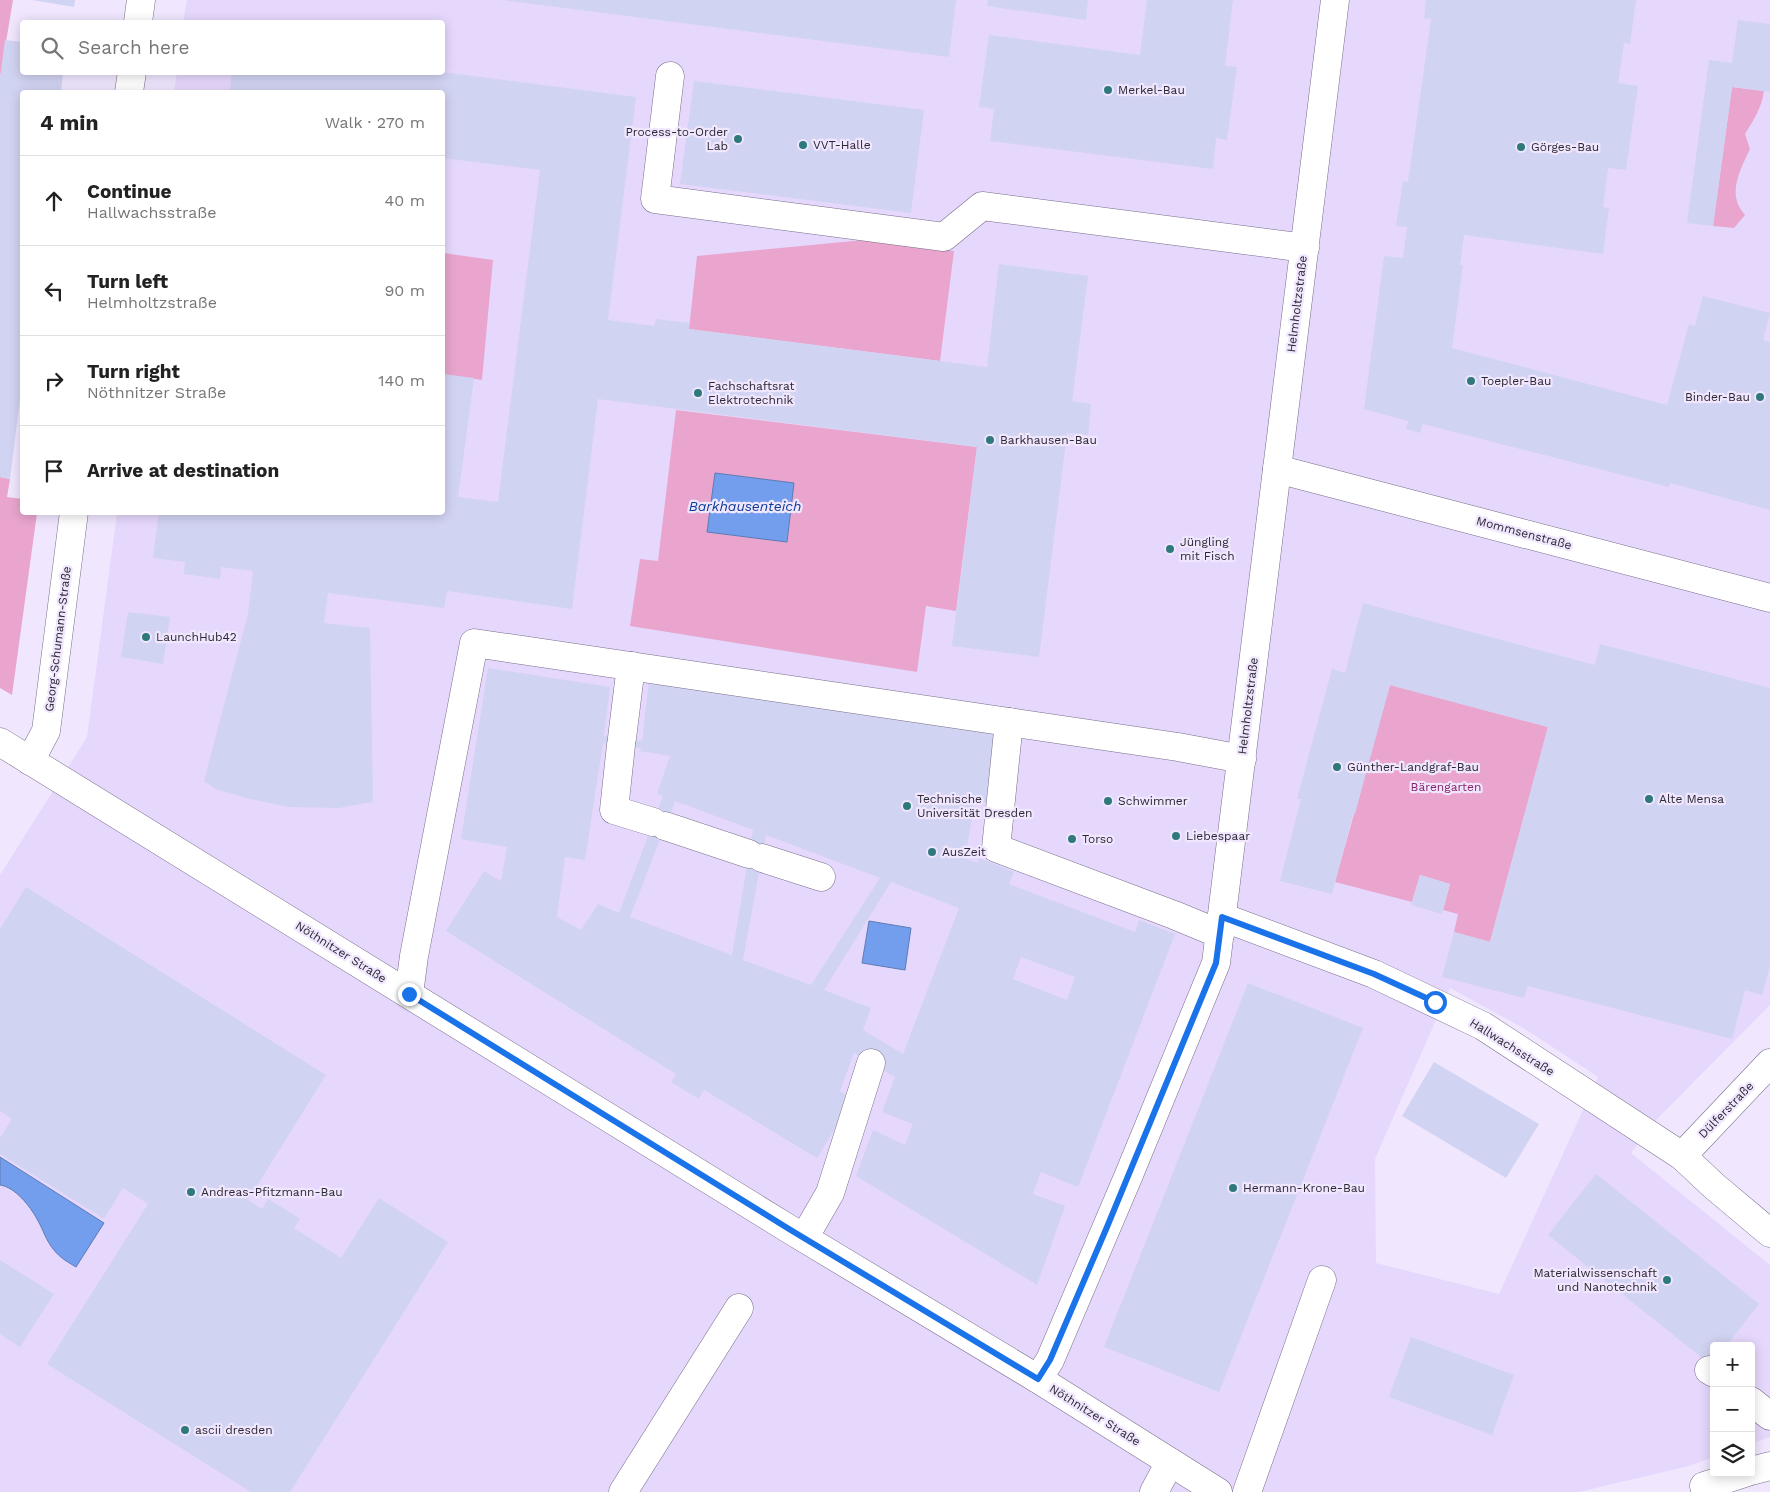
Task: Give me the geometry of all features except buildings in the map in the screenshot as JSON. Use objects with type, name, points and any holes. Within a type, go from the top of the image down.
[{"type":"street","points":[[138,20],[142,0]]},
{"type":"street","name":"Helmholtzstraße","points":[[1038,1379],[1050,1360],[1100,1245],[1216,963],[1335,0]]},
{"type":"street","points":[[129,90],[132,75]]},
{"type":"street","points":[[670,76],[655,199],[944,237],[982,206],[1304,248]]},
{"type":"street","name":"Mommsenstraße","points":[[1277,468],[1770,598]]},
{"type":"street","name":"Georg-Schumann-Straße","points":[[30,761],[46,731],[74,515]]},
{"type":"street","points":[[409,994],[416,947],[474,643],[1178,746],[1242,759]]},
{"type":"street","points":[[631,666],[614,810],[821,877]]},
{"type":"street","name":"Hallwachsstraße","points":[[1009,722],[996,848],[1174,915],[1221,925],[1374,974],[1483,1026],[1682,1156],[1714,1186],[1770,1233]]},
{"type":"street","name":"Nöthnitzer Straße","points":[[0,742],[804,1238],[1038,1379],[1218,1492]]},
{"type":"street","points":[[804,1238],[830,1193],[871,1063]]},
{"type":"street","name":"Dülferstraße","points":[[1682,1156],[1770,1063]]},
{"type":"street","points":[[1247,1492],[1322,1280]]},
{"type":"street","points":[[623,1492],[739,1308]]},
{"type":"street","points":[[1755,1404],[1770,1416]]},
{"type":"street","points":[[1154,1492],[1170,1462]]},
{"type":"street","points":[[1755,1471],[1770,1466]]},
{"type":"street","points":[[1704,1486],[1733,1477]]},
{"type":"shaded area","name":"Technische Universität Dresden","points":[[187,0],[1770,0],[1770,1005],[1659,1117],[1631,1153],[1770,1265],[1770,1437],[1755,1443],[1755,1342],[1710,1342],[1710,1458],[1689,1466],[1579,1492],[0,1492],[0,875],[87,737],[117,515],[445,515],[445,90],[174,90],[177,75],[445,75],[445,20],[183,20]],"holes":[[[1450,988],[1525,1029],[1598,1077],[1499,1294],[1376,1263],[1375,1159]]]},
{"type":"green space","points":[[0,0],[13,0],[0,78]]},
{"type":"green space","points":[[1732,87],[1764,91],[1759,108],[1745,134],[1750,149],[1739,174],[1736,194],[1738,205],[1745,215],[1734,228],[1713,226]]},
{"type":"green space","points":[[874,239],[954,251],[940,361],[689,329],[697,256]]},
{"type":"green space","points":[[445,253],[493,260],[482,380],[445,374]]},
{"type":"green space","points":[[676,410],[977,447],[956,611],[926,606],[917,672],[630,626],[640,559],[658,561]]},
{"type":"green space","points":[[0,477],[10,479],[7,497],[20,499],[20,515],[37,515],[12,695],[0,688]]},
{"type":"green space","name":"Bärengarten","points":[[1390,685],[1548,727],[1490,942],[1454,932],[1458,914],[1443,910],[1450,884],[1420,875],[1412,902],[1335,882]]},
{"type":"water","name":"Barkhausenteich","points":[[715,473],[794,483],[787,542],[707,532]]},
{"type":"water","points":[[869,921],[911,928],[905,970],[862,963]]},
{"type":"water","points":[[0,1157],[104,1223],[76,1267],[56,1253],[34,1214],[22,1198],[11,1189],[0,1185]]},
{"type":"place","name":"Merkel-Bau","points":[[1108,90]]},
{"type":"place","name":"Process-to-Order Lab","points":[[738,139]]},
{"type":"place","name":"VVT-Halle","points":[[803,145]]},
{"type":"place","name":"Görges-Bau","points":[[1521,147]]},
{"type":"place","name":"Toepler-Bau","points":[[1471,381]]},
{"type":"place","name":"Fachschaftsrat Elektrotechnik","points":[[698,393]]},
{"type":"place","name":"Binder-Bau","points":[[1760,397]]},
{"type":"place","name":"Barkhausen-Bau","points":[[990,440]]},
{"type":"place","name":"Jüngling mit Fisch","points":[[1170,549]]},
{"type":"place","name":"LaunchHub42","points":[[146,637]]},
{"type":"place","name":"Günther-Landgraf-Bau","points":[[1337,767]]},
{"type":"place","name":"Alte Mensa","points":[[1649,799]]},
{"type":"place","name":"Schwimmer","points":[[1108,801]]},
{"type":"place","name":"Technische Universität Dresden","points":[[907,806]]},
{"type":"place","name":"Liebespaar","points":[[1176,836]]},
{"type":"place","name":"Torso","points":[[1072,839]]},
{"type":"place","name":"AusZeit","points":[[932,852]]},
{"type":"place","name":"Hermann-Krone-Bau","points":[[1233,1188]]},
{"type":"place","name":"Andreas-Pfitzmann-Bau","points":[[191,1192]]},
{"type":"place","name":"Materialwissenschaft und Nanotechnik","points":[[1667,1280]]},
{"type":"place","name":"ascii dresden","points":[[185,1430]]},
{"type":"route","points":[[409,994],[789,1229],[1038,1379],[1050,1360],[1107,1227],[1216,963],[1222,917],[1374,974],[1435,1002]]}]
